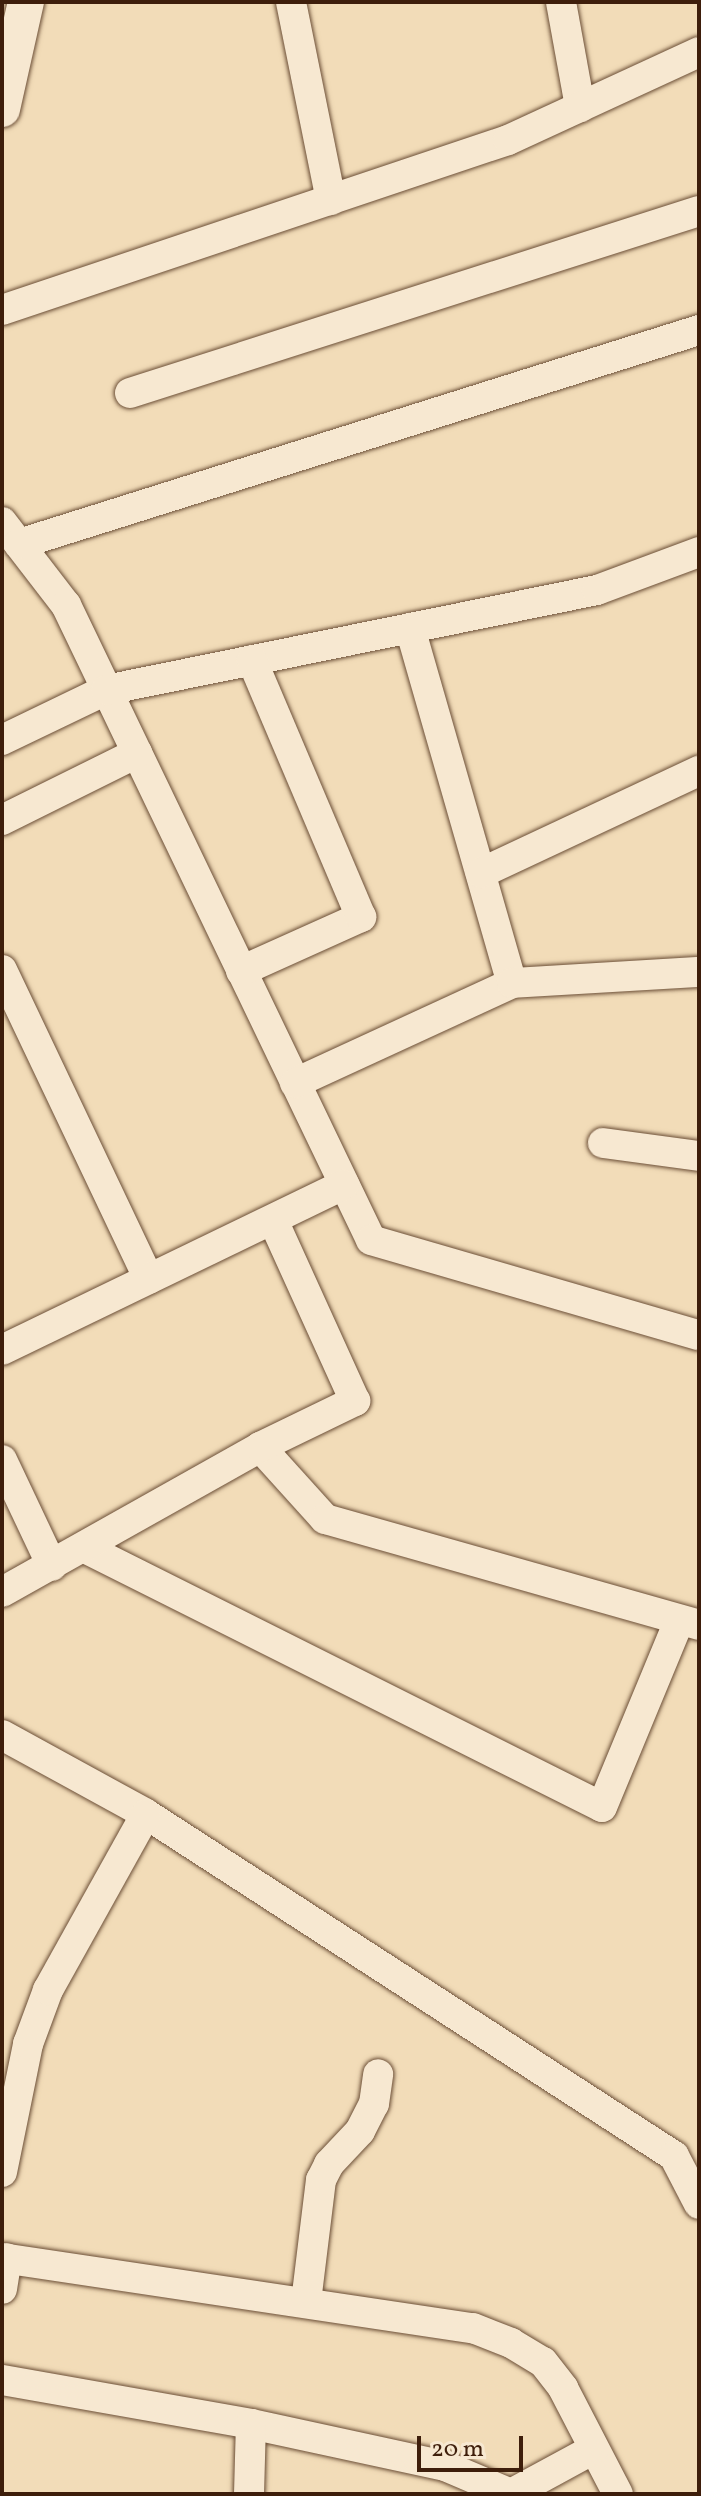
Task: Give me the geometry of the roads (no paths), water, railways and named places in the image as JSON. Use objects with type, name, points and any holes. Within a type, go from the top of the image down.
[{"type":"street","points":[[291,2],[331,200]]},
{"type":"street","points":[[561,2],[580,107]]},
{"type":"street","points":[[2,109],[16,17]]},
{"type":"street","points":[[2,310],[508,140],[699,52]]},
{"type":"street","points":[[130,393],[699,211]]},
{"type":"street","points":[[699,330],[10,533],[66,605],[371,1240],[699,1335]]},
{"type":"street","points":[[2,740],[106,690],[597,590],[699,552]]},
{"type":"street","points":[[410,628],[512,983]]},
{"type":"street","points":[[241,971],[361,917],[252,660]]},
{"type":"street","points":[[2,820],[137,753]]},
{"type":"street","points":[[481,873],[699,771]]},
{"type":"street","points":[[2,970],[149,1279]]},
{"type":"street","points":[[295,1083],[512,983],[699,972]]},
{"type":"street","points":[[603,1143],[699,1156]]},
{"type":"street","points":[[2,1350],[344,1185]]},
{"type":"street","points":[[2,1592],[260,1447],[355,1401],[273,1220]]},
{"type":"street","points":[[85,1548],[602,1807],[689,1623],[325,1519],[260,1447]]},
{"type":"street","points":[[2,1460],[52,1566]]},
{"type":"street","points":[[2,1735],[146,1814],[674,2156],[699,2204]]},
{"type":"street","points":[[2,2172],[28,2044],[48,1990],[146,1814]]},
{"type":"street","points":[[306,2302],[321,2180],[329,2164],[360,2131],[374,2104],[378,2074]]},
{"type":"street","points":[[2,2289],[5,2258],[473,2328],[511,2343],[543,2362],[556,2378],[618,2494]]},
{"type":"street","points":[[2,2380],[251,2424],[445,2466],[511,2494],[594,2449]]},
{"type":"street","points":[[249,2494],[251,2424]]}]
